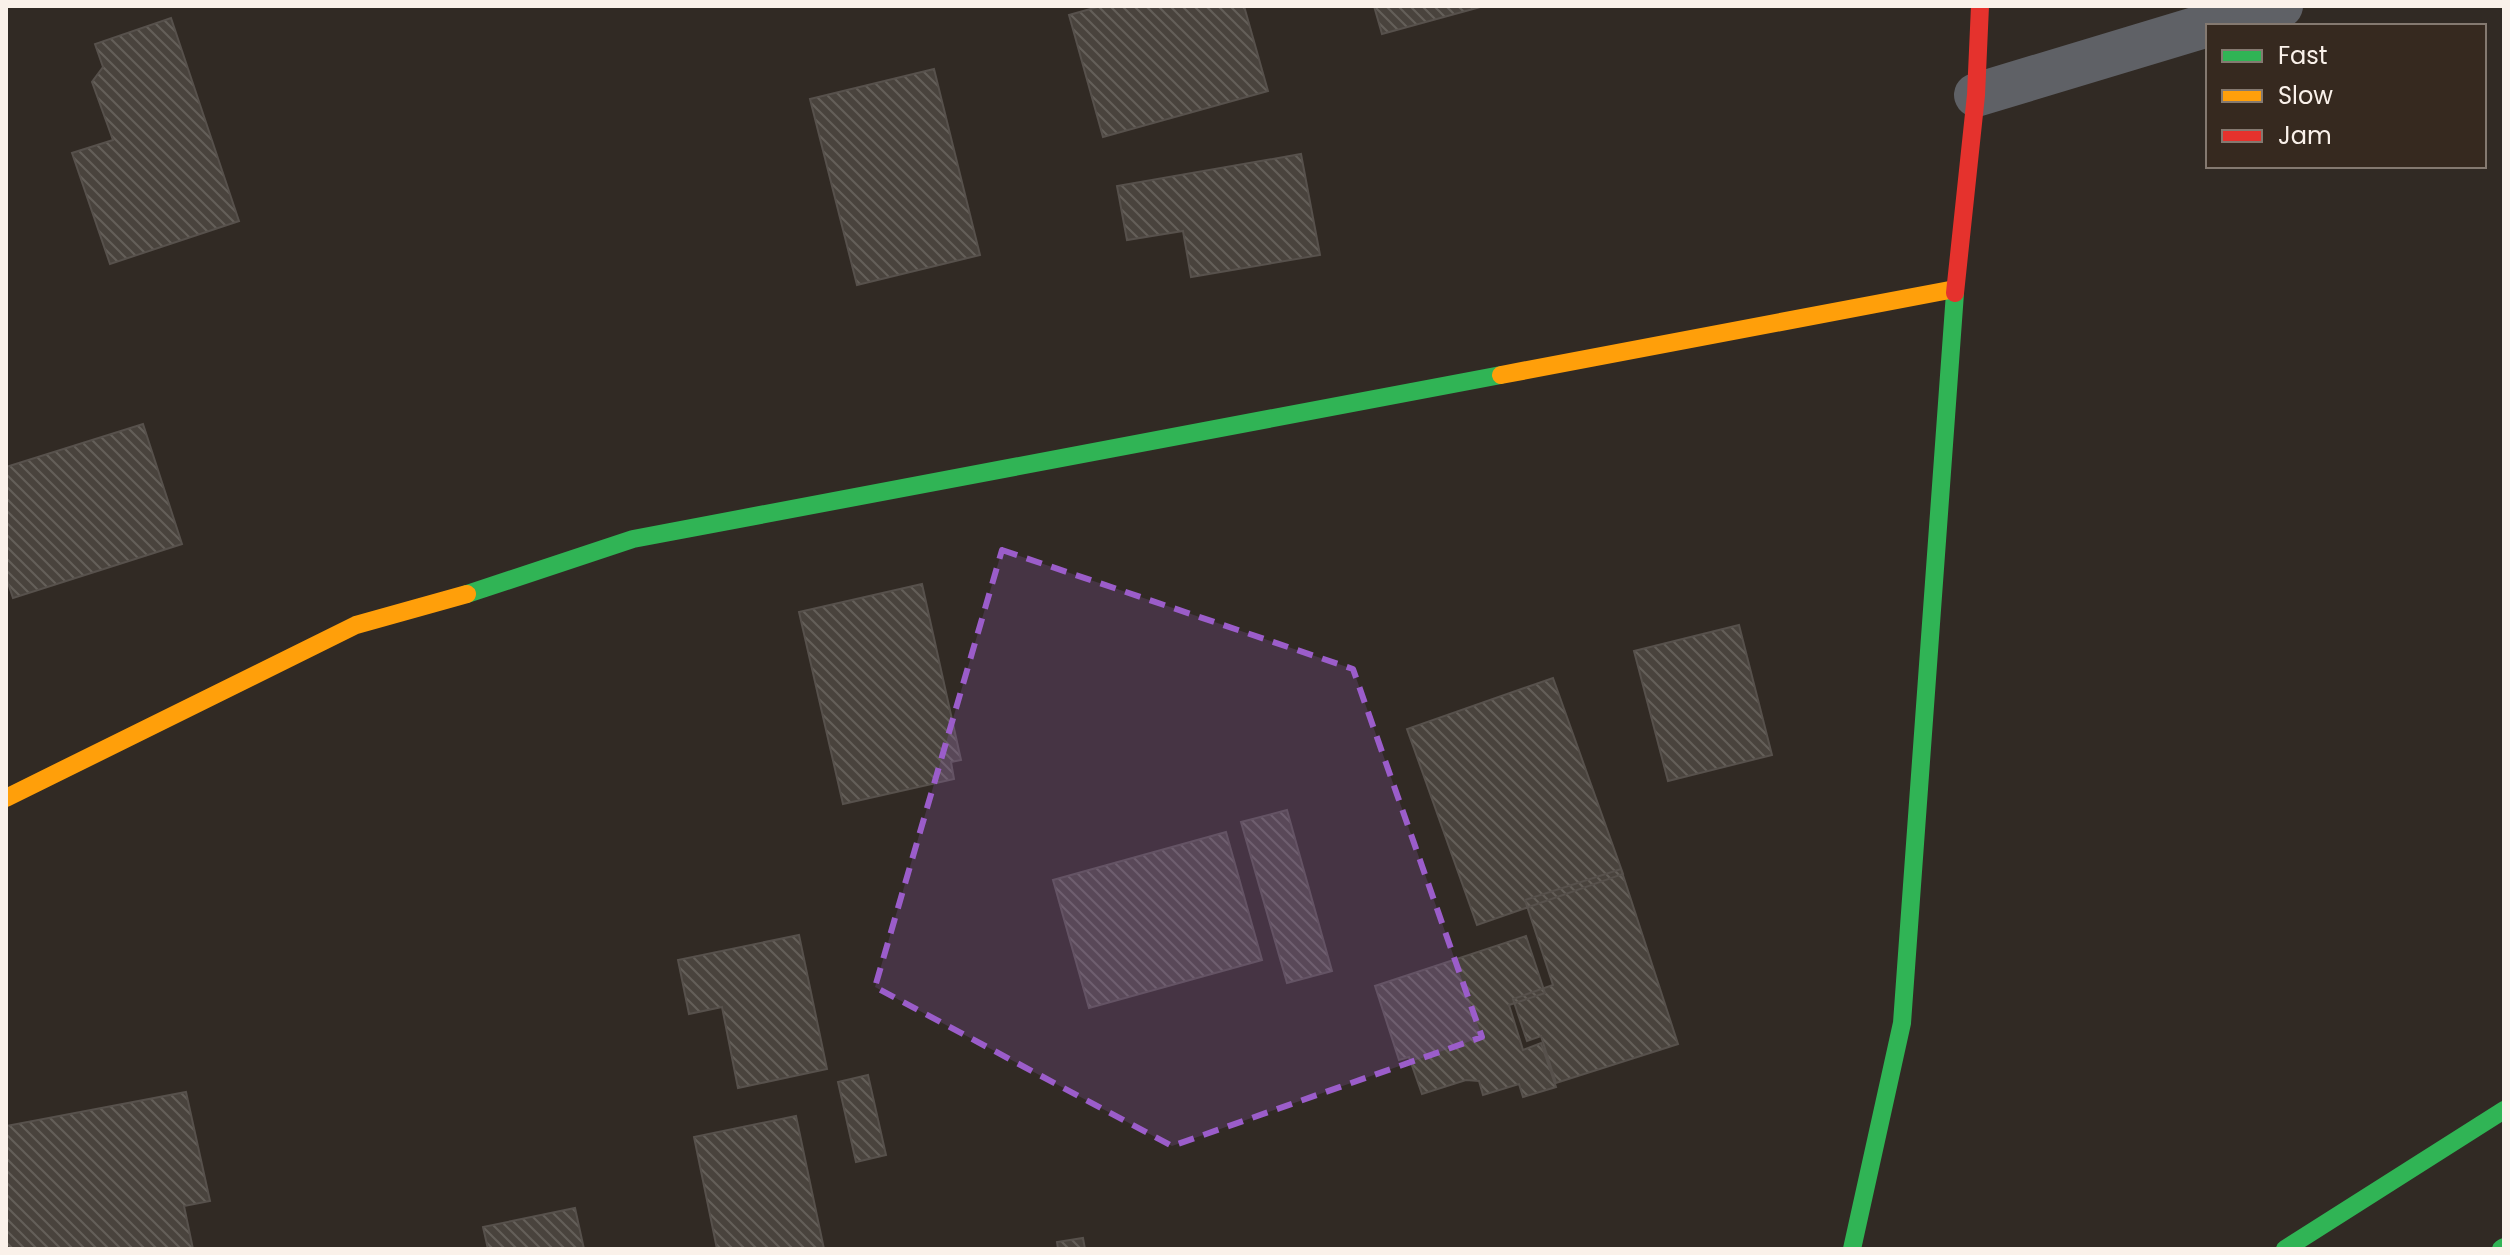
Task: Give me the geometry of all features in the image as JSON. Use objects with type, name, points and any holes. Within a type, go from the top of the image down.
[{"type":"street","points":[[1852,1249],[1902,1023],[1955,289],[1976,95],[1980,6]]},
{"type":"street","points":[[2212,24],[2281,6]]},
{"type":"street","points":[[1976,95],[2206,26]]},
{"type":"street","points":[[6,798],[356,625],[486,589],[633,539],[1955,289]]},
{"type":"street","points":[[2285,1249],[2504,1110]]},
{"type":"highlighted area","points":[[1002,550],[1353,669],[1482,1037],[1172,1146],[875,987]]},
{"type":"building","points":[[1101,6],[1244,6],[1268,91],[1103,137],[1069,15]]},
{"type":"building","points":[[1374,6],[1484,6],[1382,34]]},
{"type":"building","points":[[171,18],[239,221],[110,264],[72,153],[113,140],[92,82],[103,67],[95,44]]},
{"type":"building","points":[[934,69],[980,255],[857,285],[810,99]]},
{"type":"building","points":[[1301,154],[1320,255],[1191,277],[1183,231],[1127,240],[1117,186]]},
{"type":"building","points":[[143,424],[182,544],[13,598],[6,577],[6,467]]},
{"type":"building","points":[[922,584],[961,760],[951,762],[954,779],[843,804],[799,612]]},
{"type":"building","points":[[1739,625],[1772,755],[1668,781],[1634,651]]},
{"type":"building","points":[[1553,678],[1623,874],[1477,925],[1407,729]]},
{"type":"building","points":[[1287,810],[1332,971],[1287,983],[1241,822]]},
{"type":"building","points":[[1226,832],[1262,960],[1089,1008],[1053,880]]},
{"type":"building","points":[[1621,869],[1678,1044],[1556,1083],[1541,1036],[1527,1041],[1513,999],[1553,985],[1525,900]]},
{"type":"building","points":[[799,935],[827,1069],[738,1088],[722,1007],[689,1014],[678,960]]},
{"type":"building","points":[[1526,936],[1545,993],[1509,1005],[1523,1050],[1541,1043],[1556,1087],[1523,1097],[1519,1084],[1483,1095],[1479,1081],[1466,1080],[1422,1094],[1409,1057],[1399,1060],[1375,986]]},
{"type":"building","points":[[868,1075],[886,1155],[856,1162],[838,1082]]},
{"type":"building","points":[[186,1092],[210,1201],[184,1206],[193,1249],[6,1249],[6,1126]]},
{"type":"building","points":[[796,1116],[824,1249],[717,1249],[694,1137]]},
{"type":"building","points":[[575,1208],[584,1249],[488,1249],[483,1227]]},
{"type":"building","points":[[1083,1238],[1085,1249],[1058,1249],[1057,1242]]},
{"type":"traffic: fast","points":[[1852,1249],[1902,1023],[1955,293]]},
{"type":"traffic: fast","points":[[467,594],[633,539],[1501,375]]},
{"type":"traffic: fast","points":[[2285,1249],[2504,1110]]},
{"type":"traffic: slow","points":[[1501,375],[1955,289]]},
{"type":"traffic: slow","points":[[6,798],[356,625],[467,594]]},
{"type":"traffic: jam","points":[[1955,293],[1976,95],[1980,6]]}]
